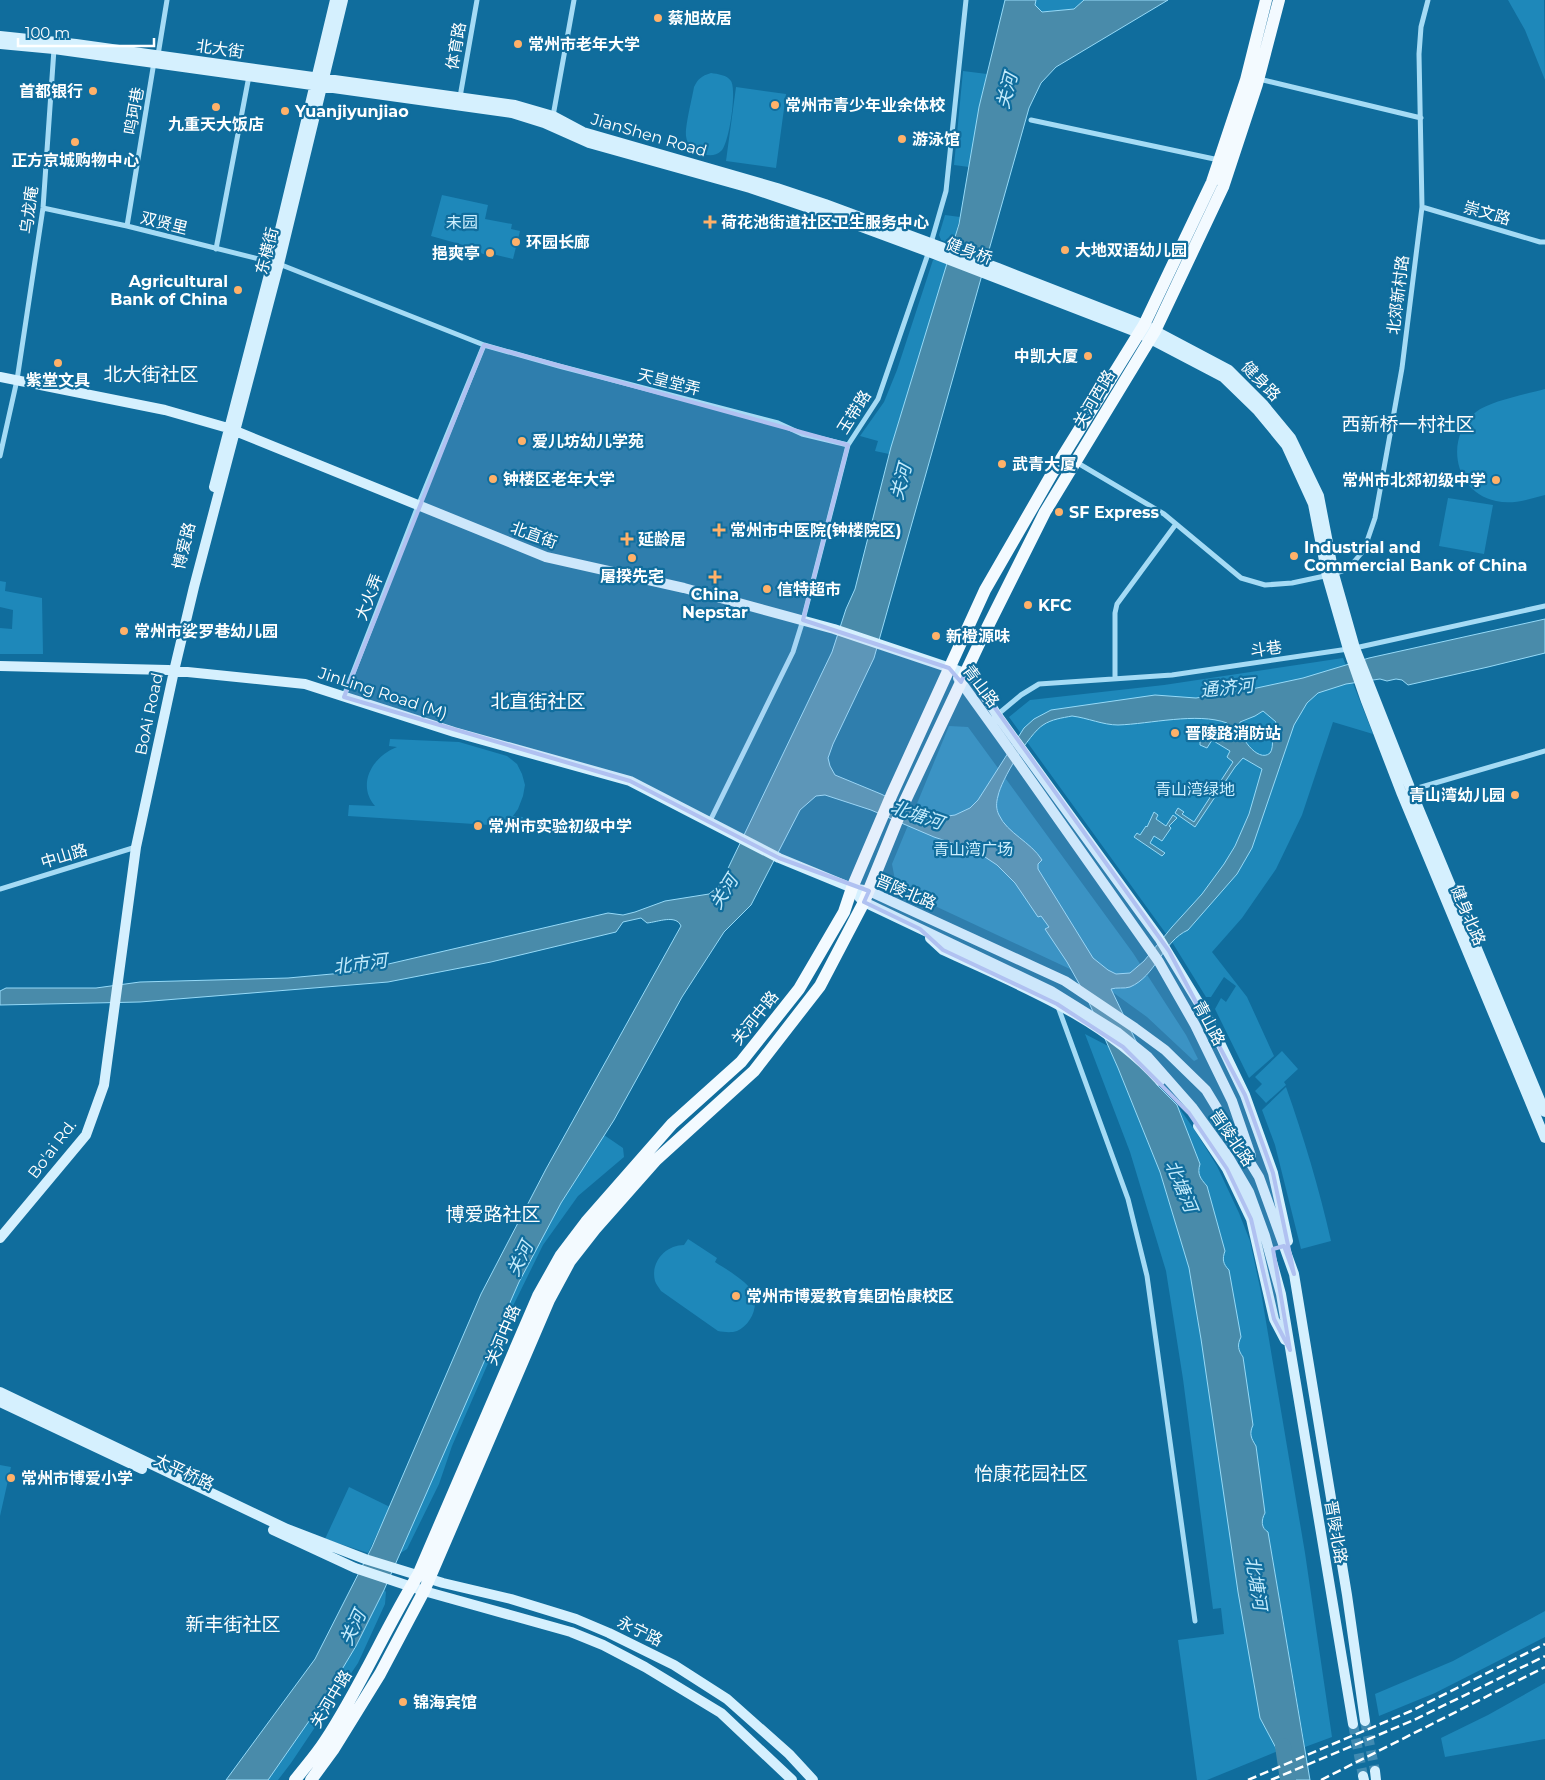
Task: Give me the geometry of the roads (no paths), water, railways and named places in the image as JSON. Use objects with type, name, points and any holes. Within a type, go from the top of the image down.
[{"type":"main road","points":[[320,82],[335,0]]},
{"type":"main road","points":[[320,82],[343,0]]},
{"type":"main road","name":"关河西路","points":[[881,819],[985,590],[1052,472],[1147,332],[1212,182],[1246,80],[1266,0]]},
{"type":"main road","name":"关河西路","points":[[895,825],[963,677],[1045,512],[1147,332],[1223,187],[1258,79],[1279,0]]},
{"type":"main road","name":"北大街","points":[[0,36],[320,82]]},
{"type":"main road","name":"北大街","points":[[0,44],[54,45]]},
{"type":"main road","name":"JianShen Road","points":[[320,82],[460,97],[515,105],[553,116],[583,132],[778,188],[932,249]]},
{"type":"main road","name":"JianShen Road","points":[[320,82],[512,113],[544,123],[589,144],[750,188],[932,249]]},
{"type":"main road","name":"东横街","points":[[232,429],[276,263],[320,82]]},
{"type":"main road","name":"健身桥","points":[[932,249],[997,272]]},
{"type":"main road","name":"健身路","points":[[997,272],[1147,332],[1229,370],[1263,404],[1291,438],[1319,496],[1331,575],[1352,649],[1371,701]]},
{"type":"main road","name":"北直街","points":[[0,377],[165,410],[232,429],[546,557],[684,588],[803,620],[891,647],[949,668]]},
{"type":"main road","name":"博爱路","points":[[171,671],[232,429]]},
{"type":"main road","name":"JinLing Road (M)","points":[[0,666],[171,671],[305,684],[454,732],[630,782],[710,821],[779,858],[852,888]]},
{"type":"main road","name":"青山路","points":[[949,668],[963,677],[975,680],[997,714],[1018,762],[1150,949],[1195,1025],[1232,1100],[1259,1177],[1277,1260],[1281,1294]]},
{"type":"main road","name":"BoAi Road","points":[[114,1008],[136,847],[171,671]]},
{"type":"main road","name":"青山路","points":[[963,677],[1008,738],[1025,753],[1159,938],[1208,1018],[1245,1095],[1273,1173],[1294,1274]]},
{"type":"main road","name":"健身北路","points":[[1371,701],[1411,790],[1545,1112]]},
{"type":"main road","name":"健身北路","points":[[1371,701],[1401,792],[1545,1138]]},
{"type":"main road","name":"关河中路","points":[[314,1776],[333,1750],[380,1674],[424,1590],[419,1579],[538,1296],[561,1255],[586,1222],[672,1124],[741,1062],[794,996],[844,912],[881,819]]},
{"type":"main road","name":"关河中路","points":[[295,1780],[330,1734],[419,1579],[549,1300],[570,1261],[595,1229],[656,1160],[754,1071],[820,986],[866,897],[895,825]]},
{"type":"main road","name":"晋陵北路","points":[[852,888],[920,929],[1051,991],[1090,1020],[1117,1032],[1148,1057],[1192,1107],[1229,1158],[1249,1192],[1281,1294],[1353,1724]]},
{"type":"main road","name":"晋陵北路","points":[[866,897],[1065,982],[1135,1028],[1165,1050],[1206,1090],[1259,1177],[1294,1274],[1346,1595],[1364,1720]]},
{"type":"main road","points":[[920,929],[943,950],[1090,1020],[1154,1074],[1189,1113],[1227,1169],[1251,1219],[1274,1319],[1290,1350]]},
{"type":"main road","name":"Bo'ai Rd.","points":[[0,1238],[86,1135],[104,1085],[114,1008]]},
{"type":"main road","points":[[0,1392],[287,1529],[361,1558],[402,1570],[419,1579]]},
{"type":"main road","name":"太平桥路","points":[[0,1402],[355,1568],[398,1581],[419,1579]]},
{"type":"main road","name":"永宁路","points":[[419,1579],[511,1599],[576,1619],[674,1665],[727,1699],[789,1754],[813,1780]]},
{"type":"main road","name":"永宁路","points":[[424,1590],[571,1632],[646,1667],[721,1713],[792,1780]]},
{"type":"street","name":"鸣珂巷","points":[[127,226],[167,0]]},
{"type":"street","name":"体育路","points":[[460,97],[478,0]]},
{"type":"street","points":[[553,116],[574,0]]},
{"type":"street","name":"玉带路","points":[[710,821],[793,652],[848,445],[878,399],[932,249],[946,191],[966,0]]},
{"type":"street","name":"北郊新村路","points":[[1075,461],[1164,514],[1242,578],[1264,585],[1292,584],[1331,575],[1348,569],[1364,550],[1375,518],[1402,368],[1422,207],[1419,54],[1421,27],[1428,0]]},
{"type":"street","name":"乌龙庵","points":[[0,456],[17,380],[43,208],[54,45]]},
{"type":"street","points":[[216,249],[250,72]]},
{"type":"street","points":[[1258,79],[1421,118]]},
{"type":"street","points":[[1031,120],[1219,160]]},
{"type":"street","name":"崇文路","points":[[1422,207],[1545,242]]},
{"type":"street","name":"双贤里","points":[[43,208],[127,226],[276,263]]},
{"type":"street","name":"天皇堂弄","points":[[276,263],[484,345],[778,423],[802,434],[848,445]]},
{"type":"street","points":[[418,506],[484,345]]},
{"type":"street","name":"大火弄","points":[[344,697],[418,506]]},
{"type":"street","points":[[1115,679],[1115,614],[1118,604],[1176,524]]},
{"type":"street","name":"斗巷","points":[[997,714],[1021,695],[1039,684],[1172,675],[1352,649],[1545,606]]},
{"type":"street","points":[[1411,790],[1545,752]]},
{"type":"street","name":"中山路","points":[[0,890],[136,847]]},
{"type":"street","points":[[1057,1004],[1128,1199],[1147,1276],[1195,1621]]},
{"type":"water","name":"关河","points":[[1005,0],[1036,0],[1035,5],[1042,12],[1074,9],[1084,0],[1168,0],[1056,67],[1041,83],[1029,108],[874,658],[828,758],[835,775],[881,794],[926,816],[941,817],[955,815],[970,808],[978,800],[1024,728],[1034,719],[1051,710],[1155,695],[1196,698],[1252,689],[1303,678],[1369,658],[1545,619],[1545,653],[1408,685],[1402,680],[1387,681],[1380,679],[1346,684],[1318,693],[1307,703],[1294,725],[1252,848],[1237,874],[1188,930],[1172,942],[1147,975],[1130,987],[1111,989],[1157,1085],[1177,1105],[1200,1164],[1200,1176],[1207,1186],[1225,1251],[1224,1261],[1225,1266],[1229,1270],[1241,1337],[1239,1347],[1243,1357],[1253,1425],[1251,1436],[1256,1446],[1265,1513],[1262,1524],[1268,1532],[1310,1780],[1293,1780],[1260,1718],[1238,1592],[1189,1268],[1160,1172],[1118,1068],[1086,996],[1067,962],[1045,929],[1049,927],[1041,916],[1038,917],[1015,883],[997,865],[976,851],[934,837],[871,810],[825,795],[816,796],[800,810],[751,905],[724,932],[682,997],[614,1120],[561,1203],[519,1282],[384,1590],[356,1646],[323,1701],[268,1780],[226,1780],[315,1659],[372,1547],[481,1294],[546,1169],[681,926],[675,920],[647,923],[641,918],[623,922],[616,932],[491,962],[388,982],[140,1002],[0,1005],[0,991],[6,988],[96,988],[140,982],[288,978],[354,972],[608,913],[623,915],[665,901],[709,894],[720,885],[832,652],[846,609],[855,589],[891,447],[959,224],[979,107]],"holes":[[[1263,711],[1276,722],[1273,729],[1272,747],[1270,753],[1265,755],[1254,751],[1249,746],[1241,733],[1240,727],[1240,722]],[[1072,716],[1118,725],[1188,719],[1215,720],[1227,723],[1229,729],[1227,733],[1204,738],[1200,741],[1200,745],[1207,748],[1212,740],[1230,751],[1227,757],[1233,762],[1194,822],[1182,814],[1184,812],[1178,808],[1175,813],[1195,827],[1243,758],[1262,769],[1249,814],[1235,846],[1224,864],[1202,894],[1144,961],[1130,973],[1116,974],[1093,958],[1038,869],[1038,864],[1042,860],[1032,848],[1008,827],[997,810],[997,799],[1004,779],[1030,738],[1046,723]]]},
{"type":"water","points":[[1154,812],[1158,815],[1156,819],[1166,826],[1173,815],[1177,818],[1169,826],[1171,828],[1162,841],[1154,836],[1150,843],[1165,853],[1162,856],[1134,837],[1137,833],[1140,835],[1147,827]]},
{"type":"waterway","name":"北塘河","points":[[1283,1746],[1288,1780]]},
{"type":"tunnel","points":[[1365,1721],[1375,1771]]},
{"type":"tunnel","points":[[1353,1724],[1363,1776]]},
{"type":"railway","points":[[1248,1780],[1411,1711],[1545,1644]]},
{"type":"railway","points":[[1271,1780],[1414,1720],[1545,1656]]},
{"type":"railway","points":[[1321,1780],[1545,1667]]},
{"type":"place","name":"蔡旭故居","points":[[658,18]]},
{"type":"place","name":"常州市老年大学","points":[[518,44]]},
{"type":"place","name":"首都银行","points":[[93,91]]},
{"type":"place","name":"常州市青少年业余体校","points":[[775,105]]},
{"type":"place","name":"九重天大饭店","points":[[216,107]]},
{"type":"place","name":"Yuanjiyunjiao","points":[[285,111]]},
{"type":"place","name":"游泳馆","points":[[902,139]]},
{"type":"place","name":"正方京城购物中心","points":[[75,142]]},
{"type":"place","name":"荷花池街道社区卫生服务中心","points":[[710,222]]},
{"type":"place","name":"环园长廊","points":[[516,242]]},
{"type":"place","name":"大地双语幼儿园","points":[[1065,250]]},
{"type":"place","name":"挹爽亭","points":[[490,253]]},
{"type":"place","name":"Agricultural Bank of China","points":[[238,290]]},
{"type":"place","name":"中凯大厦","points":[[1088,356]]},
{"type":"place","name":"紫堂文具","points":[[58,363]]},
{"type":"place","name":"爱儿坊幼儿学苑","points":[[522,441]]},
{"type":"place","name":"武青大厦","points":[[1002,464]]},
{"type":"place","name":"钟楼区老年大学","points":[[493,479]]},
{"type":"place","name":"常州市北郊初级中学","points":[[1496,480]]},
{"type":"place","name":"SF Express","points":[[1059,512]]},
{"type":"place","name":"常州市中医院(钟楼院区)","points":[[719,530]]},
{"type":"place","name":"延龄居","points":[[627,539]]},
{"type":"place","name":"Industrial and Commercial Bank of China","points":[[1294,556]]},
{"type":"place","name":"屠揆先宅","points":[[632,558]]},
{"type":"place","name":"China Nepstar","points":[[715,577]]},
{"type":"place","name":"信特超市","points":[[767,589]]},
{"type":"place","name":"KFC","points":[[1028,605]]},
{"type":"place","name":"常州市娑罗巷幼儿园","points":[[124,631]]},
{"type":"place","name":"新橙源味","points":[[936,636]]},
{"type":"place","name":"晋陵路消防站","points":[[1175,733]]},
{"type":"place","name":"青山湾幼儿园","points":[[1515,795]]},
{"type":"place","name":"常州市实验初级中学","points":[[478,826]]},
{"type":"place","name":"常州市博爱教育集团怡康校区","points":[[736,1296]]},
{"type":"place","name":"常州市博爱小学","points":[[11,1478]]},
{"type":"place","name":"锦海宾馆","points":[[403,1702]]},
{"type":"district","name":"北大街社区","points":[[151,374]]},
{"type":"district","name":"西新桥一村社区","points":[[1408,424]]},
{"type":"district","name":"北直街社区","points":[[538,701]]},
{"type":"district","name":"博爱路社区","points":[[493,1214]]},
{"type":"district","name":"怡康花园社区","points":[[1031,1473]]},
{"type":"district","name":"新丰街社区","points":[[233,1624]]},
{"type":"park label","name":"未园","points":[[462,222]]},
{"type":"park label","name":"青山湾绿地","points":[[1195,789]]},
{"type":"park label","name":"青山湾广场","points":[[973,849]]},
{"type":"water label","name":"通济河","points":[[1227,688]]},
{"type":"water label","name":"北市河","points":[[360,964]]}]
